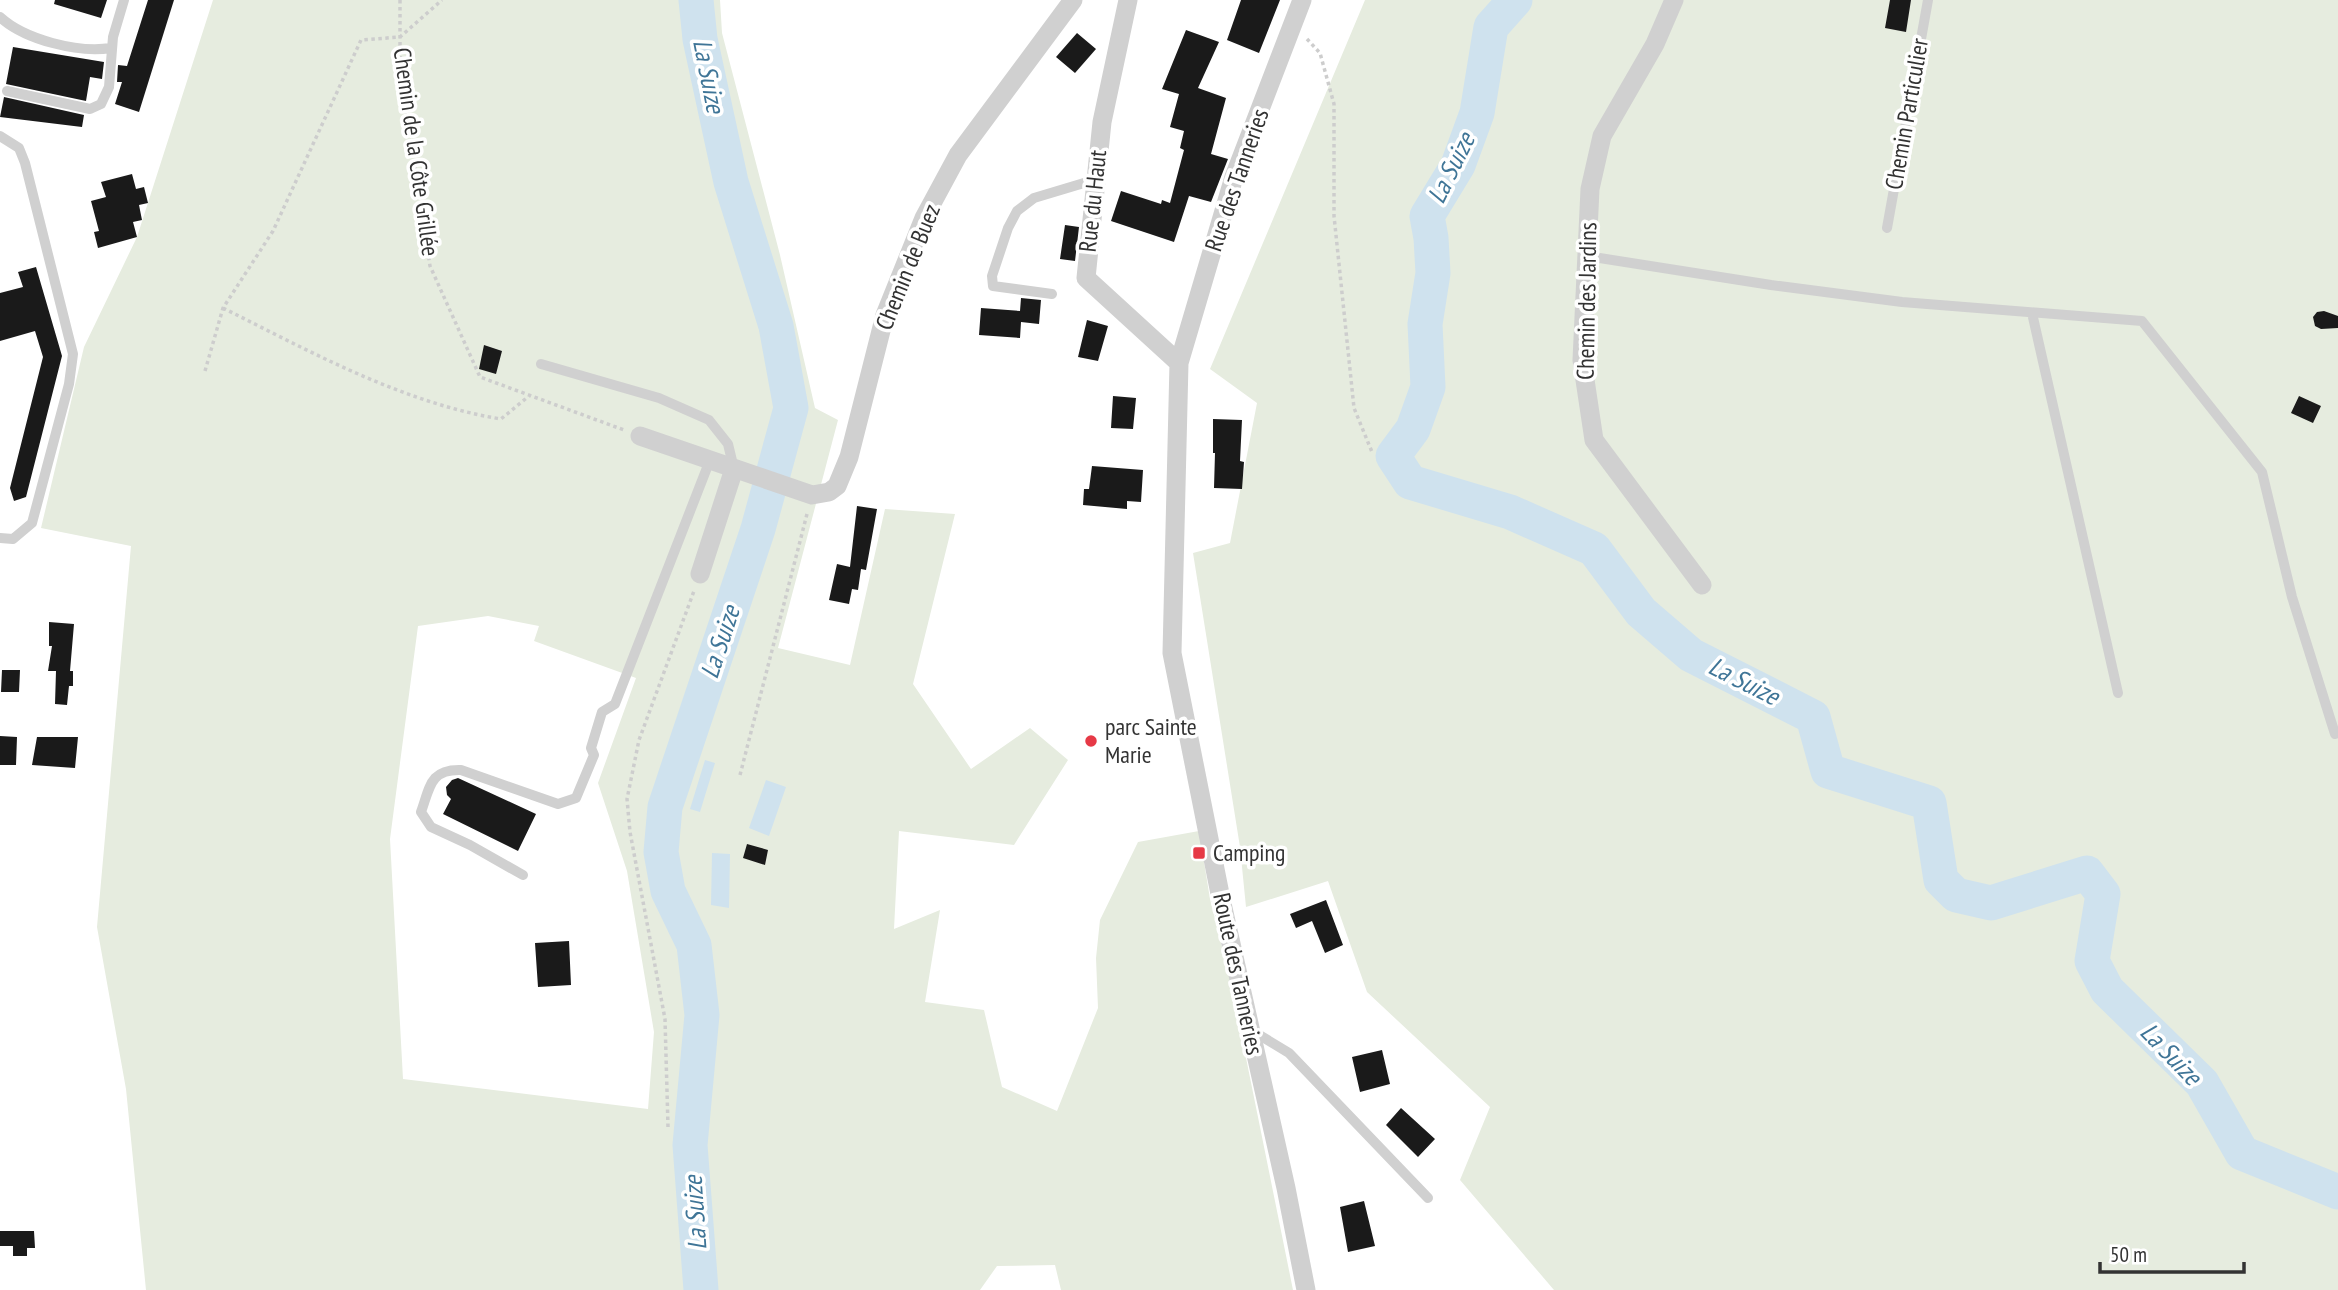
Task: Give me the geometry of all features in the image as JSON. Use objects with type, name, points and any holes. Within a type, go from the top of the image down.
[{"type":"street","name":"Chemin de Buez","points":[[812,495],[829,492],[837,486],[849,457],[885,315],[924,218],[958,155],[1073,0]]},
{"type":"street","name":"Rue du Haut","points":[[1128,0],[1102,122],[1086,278],[1180,363]]},
{"type":"street","name":"Rue des Tanneries","points":[[1180,363],[1234,177],[1303,0]]},
{"type":"street","name":"Chemin des Jardins","points":[[1674,0],[1655,44],[1602,136],[1590,189],[1581,360],[1594,440],[1702,585]]},
{"type":"street","name":"Route des Tanneries","points":[[1180,363],[1172,653],[1221,899],[1306,1290]]},
{"type":"street","points":[[640,436],[812,495]]},
{"type":"street","points":[[700,575],[734,469]]},
{"type":"lane","points":[[7,91],[90,109],[101,104],[109,87],[111,48],[124,0]]},
{"type":"lane","name":"Chemin Particulier","points":[[1887,228],[1928,0]]},
{"type":"lane","points":[[0,16],[28,35],[81,48],[111,48]]},
{"type":"lane","points":[[0,136],[19,148],[25,163],[74,354],[69,384],[32,523],[13,539],[0,538]]},
{"type":"lane","points":[[1052,294],[993,286],[992,276],[1008,228],[1017,211],[1034,198],[1094,180]]},
{"type":"lane","points":[[1587,256],[1784,287],[1902,302],[2142,321],[2262,472],[2292,597],[2335,734]]},
{"type":"lane","points":[[2032,313],[2118,693]]},
{"type":"lane","points":[[541,364],[659,398],[709,420],[728,444],[734,469]]},
{"type":"lane","points":[[523,874],[431,827],[421,812],[434,778],[445,770],[461,770],[558,804],[576,798],[594,755],[591,748],[602,712],[615,704],[710,460]]},
{"type":"lane","points":[[1250,1029],[1289,1053],[1428,1198]]},
{"type":"path","name":"Chemin de la Côte Grillée","points":[[400,0],[400,66],[430,266],[480,377],[529,396]]},
{"type":"path","points":[[205,371],[223,308],[273,231],[361,40],[400,37],[442,0]]},
{"type":"path","points":[[1294,25],[1320,53],[1335,104],[1334,216],[1352,394],[1354,408],[1373,452]]},
{"type":"path","points":[[223,308],[348,369],[461,413],[501,419],[529,396],[640,436]]},
{"type":"path","points":[[740,775],[812,495]]},
{"type":"path","points":[[668,1127],[665,1019],[630,832],[627,799],[639,740],[700,575]]},
{"type":"shaded area","points":[[213,0],[720,0],[722,33],[780,255],[815,408],[838,420],[778,648],[850,665],[885,509],[955,514],[913,684],[971,769],[1030,728],[1068,760],[1014,845],[899,831],[894,929],[940,910],[925,1002],[984,1010],[1002,1087],[1057,1111],[1098,1008],[1096,958],[1100,920],[1138,842],[1199,831],[1210,899],[1229,974],[1293,1290],[1061,1290],[1055,1265],[997,1266],[980,1290],[146,1290],[126,1089],[97,927],[131,546],[41,528],[84,347],[137,237]],"holes":[[[488,616],[539,626],[534,641],[636,678],[598,783],[627,871],[654,1032],[648,1109],[403,1079],[390,839],[418,626]]]},
{"type":"shaded area","points":[[1365,0],[2338,0],[2338,1290],[1554,1290],[1460,1180],[1490,1107],[1367,992],[1328,881],[1246,907],[1240,847],[1193,553],[1230,543],[1257,403],[1210,369]]},
{"type":"water","points":[[705,760],[715,763],[700,812],[690,809]]},
{"type":"water","points":[[766,780],[786,787],[769,836],[749,828]]},
{"type":"water","points":[[712,853],[730,854],[729,908],[711,905]]},
{"type":"building","points":[[55,0],[107,0],[101,18],[54,4]]},
{"type":"building","points":[[148,0],[174,0],[139,112],[115,104],[122,82],[117,82],[118,65],[127,66]]},
{"type":"building","points":[[1241,0],[1280,0],[1259,53],[1227,40]]},
{"type":"building","points":[[1890,0],[1911,0],[1906,32],[1885,28]]},
{"type":"building","points":[[1186,30],[1219,42],[1198,88],[1226,98],[1211,154],[1228,159],[1211,202],[1189,196],[1174,242],[1111,221],[1121,191],[1161,204],[1162,200],[1170,203],[1184,150],[1180,148],[1184,131],[1170,127],[1179,94],[1162,89]]},
{"type":"building","points":[[1077,33],[1096,49],[1075,73],[1056,57]]},
{"type":"building","points":[[13,47],[104,62],[102,79],[90,77],[86,101],[6,84]]},
{"type":"building","points":[[4,97],[84,115],[82,127],[0,117]]},
{"type":"building","points":[[132,174],[136,189],[144,187],[148,203],[139,205],[142,220],[133,222],[137,237],[98,248],[94,232],[99,231],[91,201],[106,197],[101,182]]},
{"type":"building","points":[[1065,225],[1079,227],[1075,261],[1060,259]]},
{"type":"building","points":[[36,267],[62,356],[26,497],[14,501],[10,488],[43,357],[35,331],[0,341],[0,293],[23,287],[18,272]]},
{"type":"building","points":[[1021,298],[1041,300],[1039,324],[1021,322],[1020,338],[979,335],[981,308],[1020,311]]},
{"type":"building","points":[[2324,311],[2338,316],[2338,328],[2321,329],[2315,326],[2313,317],[2317,312]]},
{"type":"building","points":[[1087,320],[1108,326],[1098,361],[1078,357]]},
{"type":"building","points":[[484,345],[502,351],[496,374],[479,369]]},
{"type":"building","points":[[1113,396],[1136,398],[1133,429],[1111,428]]},
{"type":"building","points":[[2299,396],[2321,406],[2313,423],[2291,413]]},
{"type":"building","points":[[1213,419],[1242,420],[1242,489],[1214,488]]},
{"type":"building","points":[[1092,466],[1143,470],[1141,502],[1127,501],[1127,509],[1083,505],[1084,489],[1089,489]]},
{"type":"building","points":[[857,506],[877,509],[866,570],[861,569],[858,590],[852,589],[849,604],[829,600],[837,564],[850,567]]},
{"type":"building","points":[[49,622],[74,624],[70,671],[73,671],[73,686],[69,686],[67,705],[55,704],[56,671],[48,671],[52,646],[49,646]]},
{"type":"building","points":[[2,670],[20,670],[19,692],[1,692]]},
{"type":"building","points":[[0,736],[17,737],[16,765],[0,765]]},
{"type":"building","points":[[37,737],[78,737],[75,768],[32,765]]},
{"type":"building","points":[[458,778],[536,814],[518,851],[443,814],[451,799],[447,795],[446,787]]},
{"type":"building","points":[[747,844],[768,850],[765,865],[743,858]]},
{"type":"building","points":[[1326,900],[1343,945],[1325,953],[1312,921],[1296,928],[1290,914]]},
{"type":"building","points":[[569,941],[571,985],[538,987],[535,943]]},
{"type":"building","points":[[1382,1050],[1390,1084],[1360,1092],[1352,1057]]},
{"type":"building","points":[[1401,1108],[1435,1139],[1418,1157],[1386,1125]]},
{"type":"building","points":[[1364,1201],[1375,1246],[1348,1252],[1340,1207]]},
{"type":"building","points":[[0,1231],[34,1231],[35,1248],[27,1248],[27,1256],[13,1256],[13,1246],[0,1246]]},
{"type":"waterway","name":"La Suize","points":[[696,0],[700,39],[731,182],[776,326],[791,408],[758,529],[665,807],[661,852],[668,891],[694,945],[702,1015],[690,1145],[701,1290]]},
{"type":"waterway","name":"La Suize","points":[[1515,0],[1491,27],[1477,113],[1458,165],[1427,216],[1433,273],[1425,324],[1428,387],[1413,429],[1393,456],[1410,482],[1510,512],[1594,549],[1641,612],[1691,655],[1813,717],[1828,771],[1929,803],[1941,880],[1956,895],[1991,903],[2087,873],[2103,894],[2092,961],[2107,990],[2202,1083],[2242,1153],[2338,1192]]},
{"type":"place","name":"parc Sainte Marie","points":[[1091,741]]},
{"type":"place","name":"Camping","points":[[1199,853]]}]
